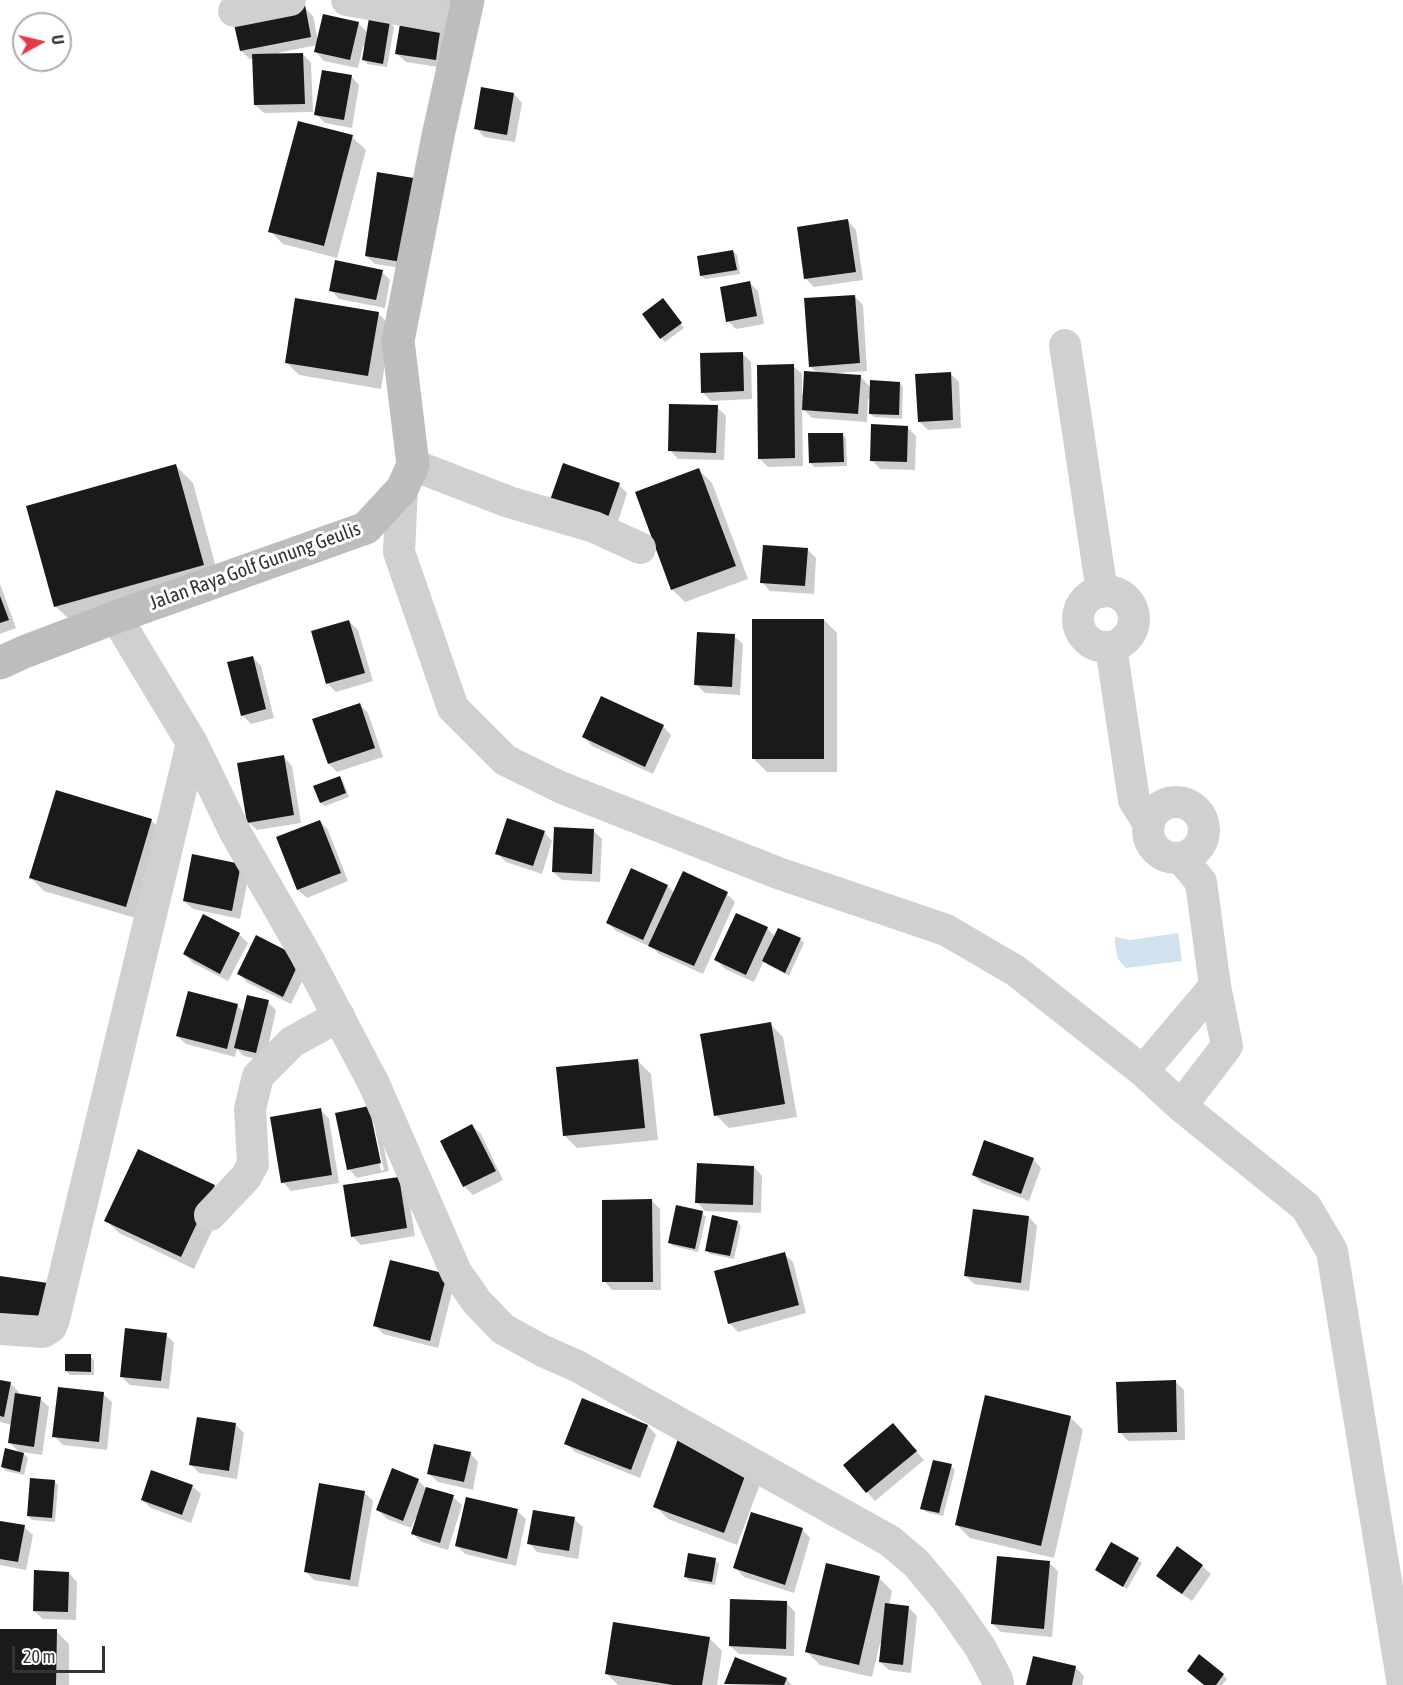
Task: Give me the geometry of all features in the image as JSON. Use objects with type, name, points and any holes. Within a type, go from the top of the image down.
[{"type":"main road","points":[[407,477],[398,341],[438,136],[466,11]]},
{"type":"main road","name":"Jalan Raya Golf Gunung Geulis","points":[[0,663],[116,617],[366,528],[407,477]]},
{"type":"street","points":[[234,11],[290,0]]},
{"type":"street","points":[[347,0],[466,11]]},
{"type":"street","points":[[1065,345],[1102,592],[1092,596],[1084,603],[1079,624],[1083,634],[1090,642],[1111,647],[1134,800],[1149,824]]},
{"type":"street","points":[[640,548],[594,528],[509,502],[407,477],[399,552],[453,708],[505,760],[560,787],[778,873],[946,930],[1016,971],[1143,1071],[1180,1106],[1306,1207],[1332,1251],[1403,1685]]},
{"type":"street","points":[[116,617],[192,743],[235,832],[339,1016],[374,1084],[456,1272],[477,1302],[503,1329],[587,1371],[890,1541],[916,1563],[947,1600],[980,1647],[998,1685]]},
{"type":"street","points":[[0,1329],[44,1332],[51,1328],[54,1319],[192,743]]},
{"type":"street","points":[[1172,803],[1182,803],[1192,808],[1200,816],[1203,837],[1191,854],[1181,858],[1170,857],[1160,853],[1152,845],[1148,835],[1149,824],[1161,807],[1172,803]]},
{"type":"street","points":[[1180,1106],[1227,1046],[1215,986],[1201,882],[1181,858]]},
{"type":"street","points":[[1143,1071],[1215,986]]},
{"type":"street","points":[[210,1215],[246,1177],[253,1164],[250,1109],[258,1076],[292,1042],[339,1016]]},
{"type":"water","points":[[1178,933],[1182,961],[1126,968],[1118,959],[1115,937],[1130,940]]},
{"type":"building","points":[[305,5],[311,37],[240,51],[233,20]]},
{"type":"building","points":[[323,14],[359,22],[350,60],[314,52]]},
{"type":"building","points":[[369,18],[390,21],[383,64],[362,60]]},
{"type":"building","points":[[401,18],[441,25],[436,60],[395,54]]},
{"type":"building","points":[[303,53],[305,104],[254,105],[252,54]]},
{"type":"building","points":[[322,70],[352,75],[344,120],[314,115]]},
{"type":"building","points":[[481,87],[514,93],[507,135],[474,129]]},
{"type":"building","points":[[298,121],[353,135],[324,246],[268,232]]},
{"type":"building","points":[[377,172],[420,179],[408,263],[365,256]]},
{"type":"building","points":[[848,219],[856,272],[804,279],[797,227]]},
{"type":"building","points":[[733,250],[737,270],[700,276],[697,256]]},
{"type":"building","points":[[335,260],[383,270],[376,300],[329,291]]},
{"type":"building","points":[[750,281],[757,316],[726,322],[720,287]]},
{"type":"building","points":[[855,295],[860,363],[809,367],[804,298]]},
{"type":"building","points":[[295,298],[379,312],[368,376],[285,363]]},
{"type":"building","points":[[663,298],[682,323],[660,339],[642,314]]},
{"type":"building","points":[[743,352],[744,391],[701,393],[700,353]]},
{"type":"building","points":[[794,364],[795,458],[758,459],[757,365]]},
{"type":"building","points":[[804,371],[861,375],[858,414],[802,410]]},
{"type":"building","points":[[951,372],[953,420],[918,422],[915,374]]},
{"type":"building","points":[[870,380],[900,382],[899,415],[869,414]]},
{"type":"building","points":[[669,404],[718,405],[716,453],[668,451]]},
{"type":"building","points":[[871,424],[908,426],[907,462],[870,461]]},
{"type":"building","points":[[808,433],[843,433],[844,462],[809,463]]},
{"type":"building","points":[[563,463],[620,483],[606,523],[549,503]]},
{"type":"building","points":[[176,464],[204,565],[54,607],[26,506]]},
{"type":"building","points":[[699,468],[736,566],[671,590],[635,492]]},
{"type":"building","points":[[763,545],[808,548],[805,586],[760,583]]},
{"type":"building","points":[[0,596],[9,620],[0,623]]},
{"type":"building","points":[[752,619],[824,619],[824,759],[752,759]]},
{"type":"building","points":[[349,620],[365,673],[326,684],[311,631]]},
{"type":"building","points":[[697,632],[735,634],[732,687],[694,685]]},
{"type":"building","points":[[253,656],[266,709],[241,716],[227,662]]},
{"type":"building","points":[[601,696],[664,725],[645,767],[582,737]]},
{"type":"building","points":[[360,703],[375,748],[328,764],[312,719]]},
{"type":"building","points":[[284,755],[294,815],[247,823],[237,763]]},
{"type":"building","points":[[340,776],[346,793],[320,803],[313,786]]},
{"type":"building","points":[[56,790],[152,819],[126,907],[29,878]]},
{"type":"building","points":[[507,818],[545,831],[533,866],[495,854]]},
{"type":"building","points":[[320,820],[341,873],[297,890],[276,837]]},
{"type":"building","points":[[554,827],[594,829],[592,874],[552,872]]},
{"type":"building","points":[[192,854],[241,864],[232,911],[183,901]]},
{"type":"building","points":[[631,868],[668,885],[643,940],[606,923]]},
{"type":"building","points":[[683,871],[728,892],[694,966],[648,946]]},
{"type":"building","points":[[736,913],[768,927],[746,975],[714,960]]},
{"type":"building","points":[[203,914],[240,933],[220,974],[183,954]]},
{"type":"building","points":[[778,928],[801,938],[785,973],[762,961]]},
{"type":"building","points":[[256,935],[301,958],[283,997],[237,974]]},
{"type":"building","points":[[188,991],[238,1004],[227,1049],[176,1036]]},
{"type":"building","points":[[247,995],[269,1000],[256,1053],[234,1048]]},
{"type":"building","points":[[771,1022],[785,1104],[714,1116],[700,1034]]},
{"type":"building","points":[[638,1059],[645,1128],[563,1136],[556,1067]]},
{"type":"building","points":[[369,1106],[381,1163],[347,1170],[335,1113]]},
{"type":"building","points":[[321,1108],[332,1175],[281,1183],[270,1117]]},
{"type":"building","points":[[472,1124],[496,1171],[463,1187],[440,1141]]},
{"type":"building","points":[[984,1140],[1034,1158],[1021,1194],[972,1175]]},
{"type":"building","points":[[138,1149],[215,1185],[181,1257],[104,1221]]},
{"type":"building","points":[[697,1163],[754,1166],[753,1205],[695,1203]]},
{"type":"building","points":[[399,1177],[407,1228],[351,1237],[343,1185]]},
{"type":"building","points":[[652,1199],[653,1282],[602,1282],[602,1200]]},
{"type":"building","points":[[676,1205],[703,1211],[695,1249],[668,1243]]},
{"type":"building","points":[[973,1209],[1029,1216],[1021,1283],[964,1276]]},
{"type":"building","points":[[712,1215],[738,1221],[730,1256],[705,1251]]},
{"type":"building","points":[[785,1252],[799,1305],[728,1324],[714,1271]]},
{"type":"building","points":[[390,1260],[447,1274],[430,1341],[373,1326]]},
{"type":"building","points":[[0,1276],[48,1283],[43,1323],[0,1317]]},
{"type":"building","points":[[125,1328],[167,1333],[161,1381],[120,1377]]},
{"type":"building","points":[[65,1354],[91,1354],[91,1372],[65,1371]]},
{"type":"building","points":[[0,1380],[11,1382],[4,1417],[0,1416]]},
{"type":"building","points":[[1176,1380],[1177,1432],[1118,1433],[1116,1382]]},
{"type":"building","points":[[58,1387],[104,1392],[99,1442],[52,1437]]},
{"type":"building","points":[[15,1393],[41,1397],[34,1447],[8,1443]]},
{"type":"building","points":[[985,1395],[1071,1416],[1041,1546],[955,1525]]},
{"type":"building","points":[[582,1398],[648,1425],[631,1470],[564,1444]]},
{"type":"building","points":[[197,1417],[236,1423],[229,1471],[189,1465]]},
{"type":"building","points":[[893,1423],[917,1451],[866,1493],[843,1465]]},
{"type":"building","points":[[678,1439],[749,1465],[724,1533],[653,1507]]},
{"type":"building","points":[[434,1444],[471,1452],[464,1482],[427,1474]]},
{"type":"building","points":[[5,1448],[24,1453],[20,1472],[1,1467]]},
{"type":"building","points":[[933,1460],[952,1464],[939,1513],[920,1509]]},
{"type":"building","points":[[392,1468],[419,1479],[403,1521],[376,1510]]},
{"type":"building","points":[[151,1470],[193,1485],[182,1515],[141,1500]]},
{"type":"building","points":[[30,1478],[55,1480],[52,1518],[27,1516]]},
{"type":"building","points":[[319,1483],[365,1491],[350,1580],[304,1572]]},
{"type":"building","points":[[426,1487],[454,1495],[440,1543],[411,1534]]},
{"type":"building","points":[[466,1497],[518,1509],[507,1559],[455,1546]]},
{"type":"building","points":[[533,1510],[575,1517],[569,1551],[527,1544]]},
{"type":"building","points":[[751,1512],[803,1528],[785,1585],[733,1568]]},
{"type":"building","points":[[0,1521],[25,1525],[18,1562],[0,1559]]},
{"type":"building","points":[[1111,1542],[1139,1558],[1123,1587],[1095,1570]]},
{"type":"building","points":[[1177,1546],[1203,1565],[1182,1594],[1156,1576]]},
{"type":"building","points":[[688,1553],[716,1558],[712,1582],[684,1577]]},
{"type":"building","points":[[997,1556],[1050,1561],[1044,1629],[991,1624]]},
{"type":"building","points":[[826,1563],[880,1576],[859,1665],[805,1652]]},
{"type":"building","points":[[34,1570],[69,1572],[68,1612],[33,1611]]},
{"type":"building","points":[[730,1599],[787,1601],[786,1649],[729,1646]]},
{"type":"building","points":[[885,1603],[909,1606],[903,1665],[879,1662]]},
{"type":"building","points":[[613,1622],[710,1637],[702,1685],[673,1685],[605,1674]]},
{"type":"building","points":[[0,1629],[57,1629],[56,1685],[0,1685]]},
{"type":"building","points":[[1199,1654],[1224,1674],[1216,1685],[1204,1685],[1187,1671]]},
{"type":"building","points":[[1033,1656],[1076,1666],[1072,1685],[1026,1685]]},
{"type":"building","points":[[735,1657],[787,1678],[784,1685],[724,1684]]}]
